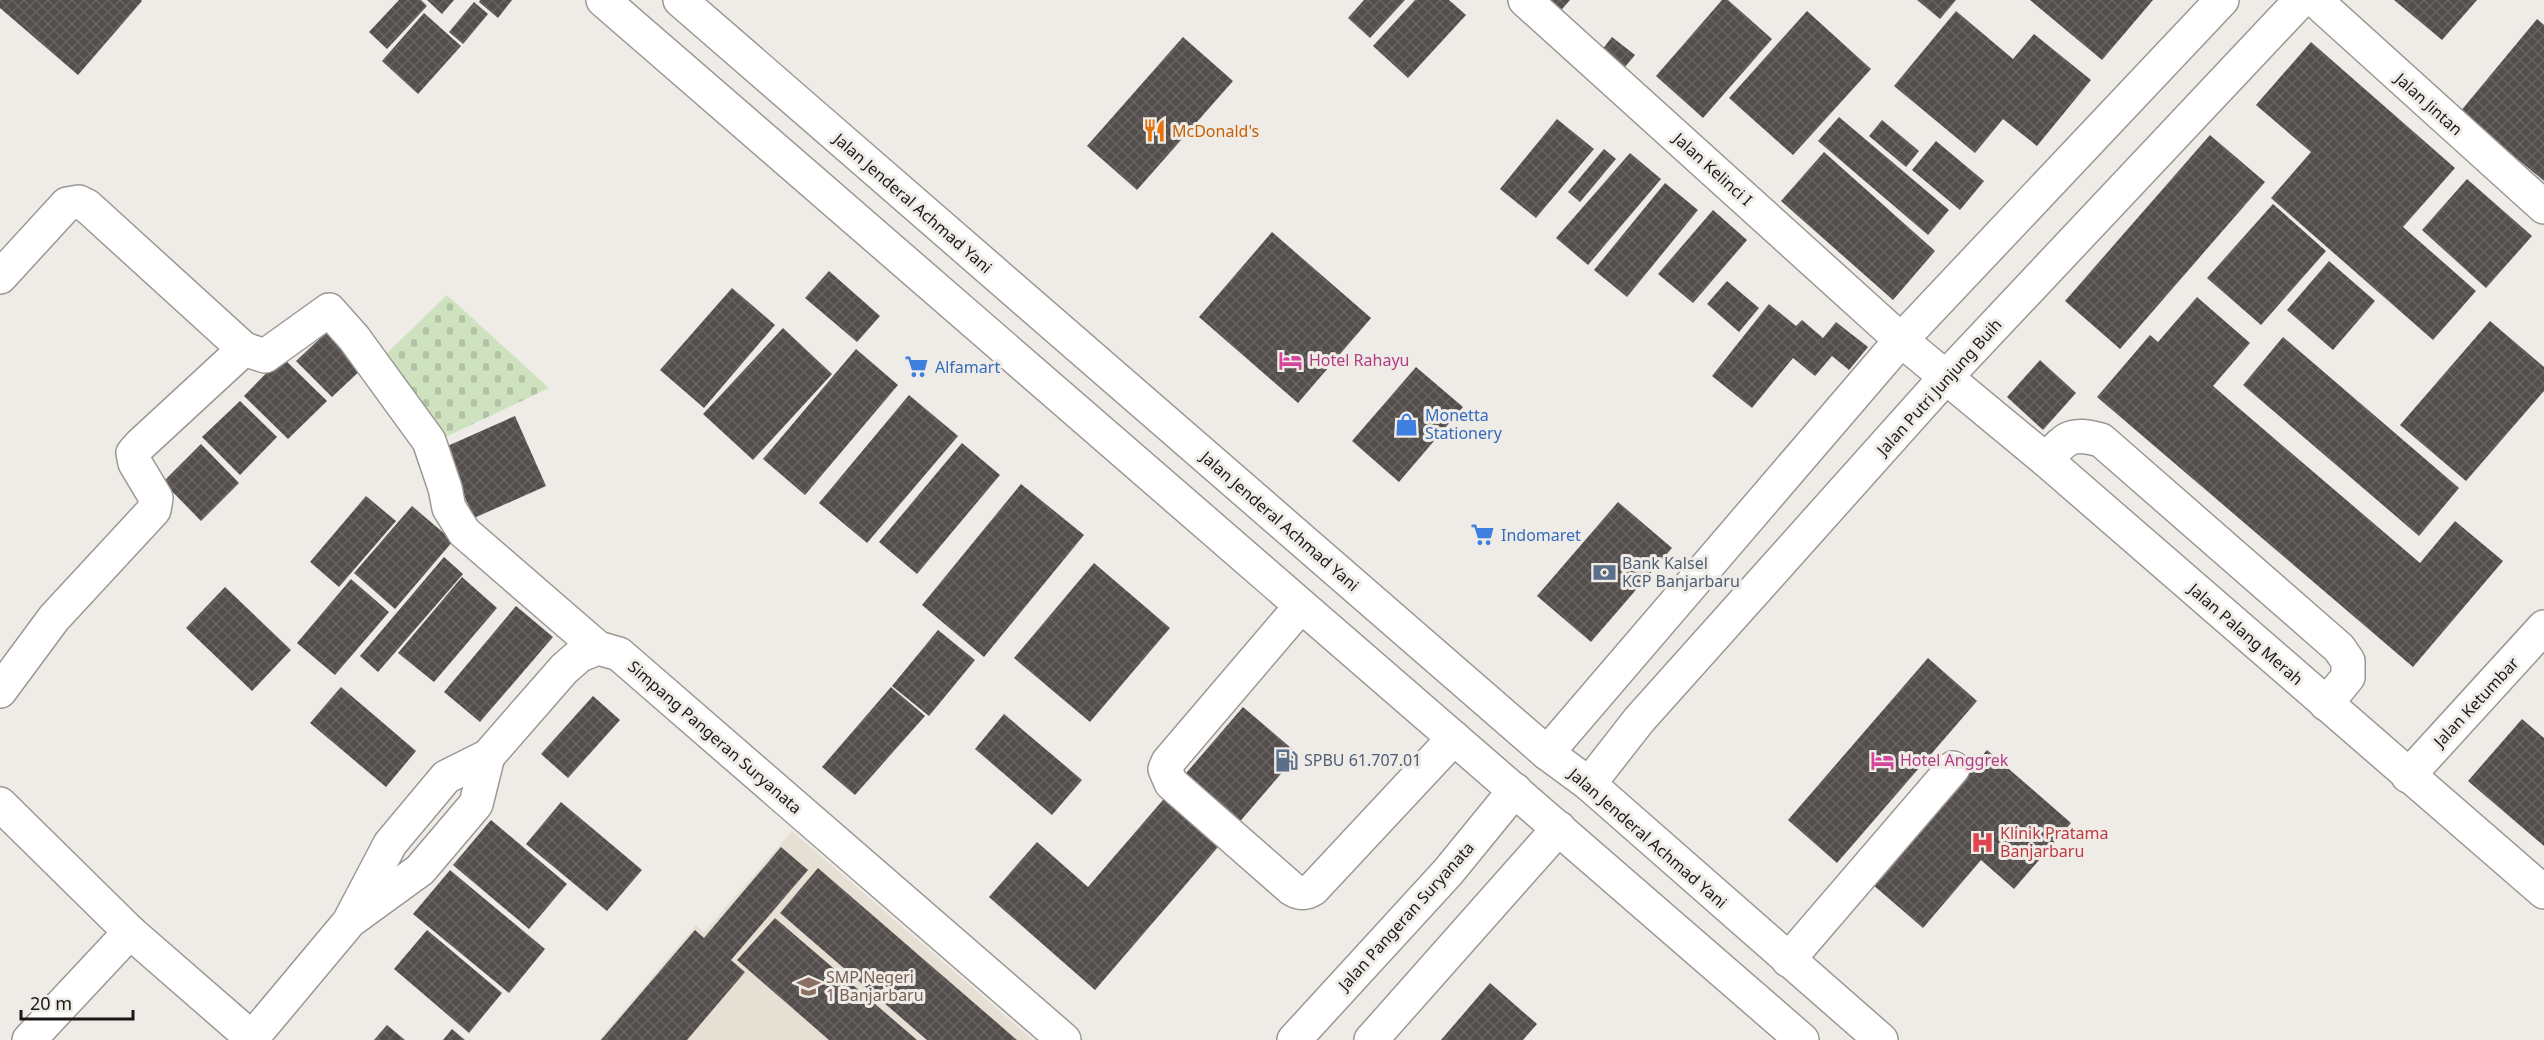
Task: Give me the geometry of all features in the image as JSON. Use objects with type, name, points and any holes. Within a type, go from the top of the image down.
[{"type":"main road","points":[[603,0],[1802,1040]]},
{"type":"main road","name":"Jalan Jenderal Achmad Yani","points":[[680,0],[1547,753],[1589,784],[1881,1040]]},
{"type":"main road","name":"Jalan Kelinci I","points":[[1525,0],[1945,378]]},
{"type":"main road","points":[[1547,753],[1901,340],[2222,0]]},
{"type":"main road","name":"Jalan Putri Junjung Buih","points":[[1589,784],[1639,720],[1945,378],[2301,0]]},
{"type":"main road","name":"Jalan Jintan","points":[[2315,0],[2544,207]]},
{"type":"main road","points":[[873,234],[905,196]]},
{"type":"main road","points":[[0,277],[67,204],[79,201],[244,349],[133,453],[135,463],[156,498],[154,510],[54,618],[0,691]]},
{"type":"main road","name":"Simpang Pangeran Suryanata","points":[[244,349],[265,356],[328,310],[354,338],[429,441],[445,488],[449,508],[464,532],[598,648],[619,654],[1064,1040]]},
{"type":"main road","name":"Jalan Palang Merah","points":[[1945,378],[2046,460],[2544,892]]},
{"type":"main road","points":[[2046,460],[2064,440],[2081,435],[2101,440],[2340,648],[2348,661],[2348,677],[2326,704]]},
{"type":"main road","points":[[1301,606],[1168,762],[1165,769],[1171,783],[1292,889],[1299,893],[1306,893],[1313,889],[1454,738]]},
{"type":"main road","points":[[0,804],[130,932],[253,1039],[349,922],[390,844],[446,777],[488,756],[564,669],[580,655],[598,648]]},
{"type":"main road","name":"Jalan Ketumbar","points":[[2408,776],[2537,648]]},
{"type":"main road","points":[[1788,960],[1953,768]]},
{"type":"main road","name":"Jalan Pangeran Suryanata","points":[[1294,1040],[1448,872],[1515,790]]},
{"type":"main road","points":[[1371,1040],[1558,828]]},
{"type":"main road","points":[[29,1040],[130,932]]},
{"type":"shaded area","name":"SMP Negeri 1 Banjarbaru","points":[[792,831],[1033,1040],[599,1040],[696,925],[704,932]]},
{"type":"green space","points":[[447,295],[549,388],[439,440],[384,356]]},
{"type":"building","points":[[0,0],[142,1],[78,75],[0,8]]},
{"type":"building","points":[[399,0],[421,0],[427,6],[387,49],[369,32]]},
{"type":"building","points":[[427,0],[454,0],[442,14]]},
{"type":"building","points":[[480,0],[512,0],[498,18],[479,2]]},
{"type":"building","points":[[1364,0],[1405,0],[1370,38],[1348,18]]},
{"type":"building","points":[[1415,0],[1449,0],[1466,15],[1408,78],[1373,46]]},
{"type":"building","points":[[1539,0],[1570,0],[1557,15]]},
{"type":"building","points":[[1722,0],[1728,0],[1772,39],[1703,118],[1656,76]]},
{"type":"building","points":[[1917,0],[1956,0],[1940,19]]},
{"type":"building","points":[[2030,0],[2153,0],[2102,60]]},
{"type":"building","points":[[2394,0],[2477,0],[2442,40]]},
{"type":"building","points":[[474,2],[488,14],[463,44],[449,32]]},
{"type":"building","points":[[1807,11],[1871,69],[1793,155],[1729,98]]},
{"type":"building","points":[[1956,11],[2013,59],[2034,34],[2091,80],[2037,146],[2003,119],[1975,153],[1894,86]]},
{"type":"building","points":[[424,13],[461,46],[418,94],[382,61]]},
{"type":"building","points":[[2537,19],[2544,25],[2544,181],[2460,112]]},
{"type":"building","points":[[1183,37],[1233,81],[1137,190],[1087,146]]},
{"type":"building","points":[[1612,37],[1635,55],[1620,73],[1598,55]]},
{"type":"building","points":[[2311,42],[2455,168],[2403,227],[2476,291],[2433,340],[2271,198],[2311,152],[2256,105]]},
{"type":"building","points":[[1839,117],[1949,210],[1928,235],[1818,141]]},
{"type":"building","points":[[1557,119],[1594,149],[1536,218],[1500,189]]},
{"type":"building","points":[[1882,120],[1919,151],[1906,167],[1869,136]]},
{"type":"building","points":[[2210,135],[2265,182],[2120,349],[2065,301]]},
{"type":"building","points":[[1936,141],[1984,181],[1960,210],[1912,170]]},
{"type":"building","points":[[1604,149],[1616,159],[1580,202],[1568,192]]},
{"type":"building","points":[[1824,152],[1935,251],[1893,300],[1781,201]]},
{"type":"building","points":[[1630,153],[1661,179],[1588,265],[1556,238]]},
{"type":"building","points":[[2467,179],[2532,236],[2486,288],[2422,230]]},
{"type":"building","points":[[1665,183],[1698,210],[1627,297],[1594,270]]},
{"type":"building","points":[[2273,204],[2326,251],[2261,325],[2207,278]]},
{"type":"building","points":[[1713,210],[1747,240],[1693,303],[1658,274]]},
{"type":"building","name":"Hotel Rahayu","points":[[1272,232],[1371,318],[1298,403],[1199,317]]},
{"type":"building","points":[[2329,261],[2375,301],[2333,350],[2287,310]]},
{"type":"building","points":[[829,271],[880,316],[857,342],[805,298]]},
{"type":"building","points":[[1727,281],[1759,308],[1739,332],[1707,304]]},
{"type":"building","points":[[732,288],[775,325],[704,408],[660,370]]},
{"type":"building","points":[[2197,297],[2250,343],[2213,386],[2420,563],[2455,521],[2503,561],[2413,667],[2097,397],[2150,335],[2158,342]]},
{"type":"building","points":[[1769,304],[1796,326],[1802,320],[1823,338],[1836,322],[1868,347],[1849,370],[1832,356],[1815,376],[1793,358],[1752,408],[1712,376]]},
{"type":"building","points":[[2490,321],[2544,367],[2544,391],[2466,481],[2400,425]]},
{"type":"building","points":[[783,328],[832,374],[753,460],[703,414]]},
{"type":"building","points":[[328,331],[364,367],[332,397],[296,361]]},
{"type":"building","points":[[2283,337],[2459,488],[2419,536],[2243,385]]},
{"type":"building","points":[[856,349],[898,385],[805,495],[763,459]]},
{"type":"building","points":[[282,357],[327,401],[288,439],[244,396]]},
{"type":"building","points":[[2040,360],[2076,393],[2043,430],[2007,397]]},
{"type":"building","name":"Monetta Stationery","points":[[1416,367],[1463,407],[1399,482],[1352,441]]},
{"type":"building","points":[[909,395],[958,436],[867,543],[819,503]]},
{"type":"building","points":[[240,401],[277,437],[240,475],[202,437]]},
{"type":"building","points":[[515,416],[546,486],[474,518],[443,448]]},
{"type":"building","points":[[962,443],[1000,475],[917,574],[879,542]]},
{"type":"building","points":[[201,444],[239,483],[201,521],[163,482]]},
{"type":"building","points":[[1021,484],[1084,535],[984,657],[922,605]]},
{"type":"building","points":[[366,496],[396,521],[339,587],[310,562]]},
{"type":"building","name":"Bank Kalsel KCP Banjarbaru","points":[[1618,502],[1672,548],[1591,642],[1537,596]]},
{"type":"building","points":[[412,506],[453,541],[395,609],[354,573]]},
{"type":"building","points":[[444,557],[463,574],[378,672],[360,656]]},
{"type":"building","points":[[1094,563],[1170,628],[1090,722],[1014,658]]},
{"type":"building","points":[[462,577],[497,608],[434,682],[398,653]]},
{"type":"building","points":[[351,579],[389,612],[335,675],[297,643]]},
{"type":"building","points":[[225,587],[291,650],[252,691],[186,628]]},
{"type":"building","points":[[516,606],[553,637],[480,722],[444,692]]},
{"type":"building","points":[[938,630],[975,660],[929,716],[892,686]]},
{"type":"building","name":"Hotel Anggrek","points":[[1928,658],[1977,701],[1837,863],[1788,820]]},
{"type":"building","points":[[341,687],[416,751],[386,787],[310,723]]},
{"type":"building","points":[[891,687],[925,716],[855,795],[822,767]]},
{"type":"building","points":[[593,696],[620,720],[568,778],[541,754]]},
{"type":"building","points":[[1243,707],[1298,754],[1095,990],[989,897],[1037,842],[1088,887]]},
{"type":"building","points":[[1004,714],[1082,780],[1052,815],[975,749]]},
{"type":"building","points":[[2522,719],[2544,738],[2544,846],[2468,781]]},
{"type":"building","name":"Klinik Pratama Banjarbaru","points":[[1987,750],[2071,823],[2014,889],[1981,860],[1923,928],[1872,884]]},
{"type":"building","points":[[561,802],[642,870],[607,911],[526,844]]},
{"type":"building","points":[[491,820],[567,884],[529,929],[453,865]]},
{"type":"building","points":[[781,847],[808,870],[731,960],[745,972],[687,1040],[601,1040],[695,930],[704,938]]},
{"type":"building","points":[[818,868],[1017,1040],[927,1040],[780,913]]},
{"type":"building","points":[[450,870],[545,949],[509,993],[413,914]]},
{"type":"building","points":[[775,918],[917,1040],[829,1040],[737,960]]},
{"type":"building","points":[[427,930],[502,993],[469,1033],[394,969]]},
{"type":"building","points":[[1490,983],[1537,1024],[1523,1040],[1441,1040]]},
{"type":"building","points":[[387,1025],[405,1040],[374,1040]]},
{"type":"building","points":[[452,1029],[465,1040],[443,1040]]},
{"type":"place","name":"McDonald's","points":[[1154,131]]},
{"type":"place","name":"Hotel Rahayu","points":[[1291,360]]},
{"type":"place","name":"Alfamart","points":[[917,367]]},
{"type":"place","name":"Monetta Stationery","points":[[1407,424]]},
{"type":"place","name":"Indomaret","points":[[1483,535]]},
{"type":"place","name":"Bank Kalsel KCP Banjarbaru","points":[[1604,572]]},
{"type":"place","name":"SPBU 61.707.01","points":[[1286,760]]},
{"type":"place","name":"Hotel Anggrek","points":[[1882,760]]},
{"type":"place","name":"Klinik Pratama Banjarbaru","points":[[1982,842]]},
{"type":"place","name":"SMP Negeri 1 Banjarbaru","points":[[808,986]]}]
